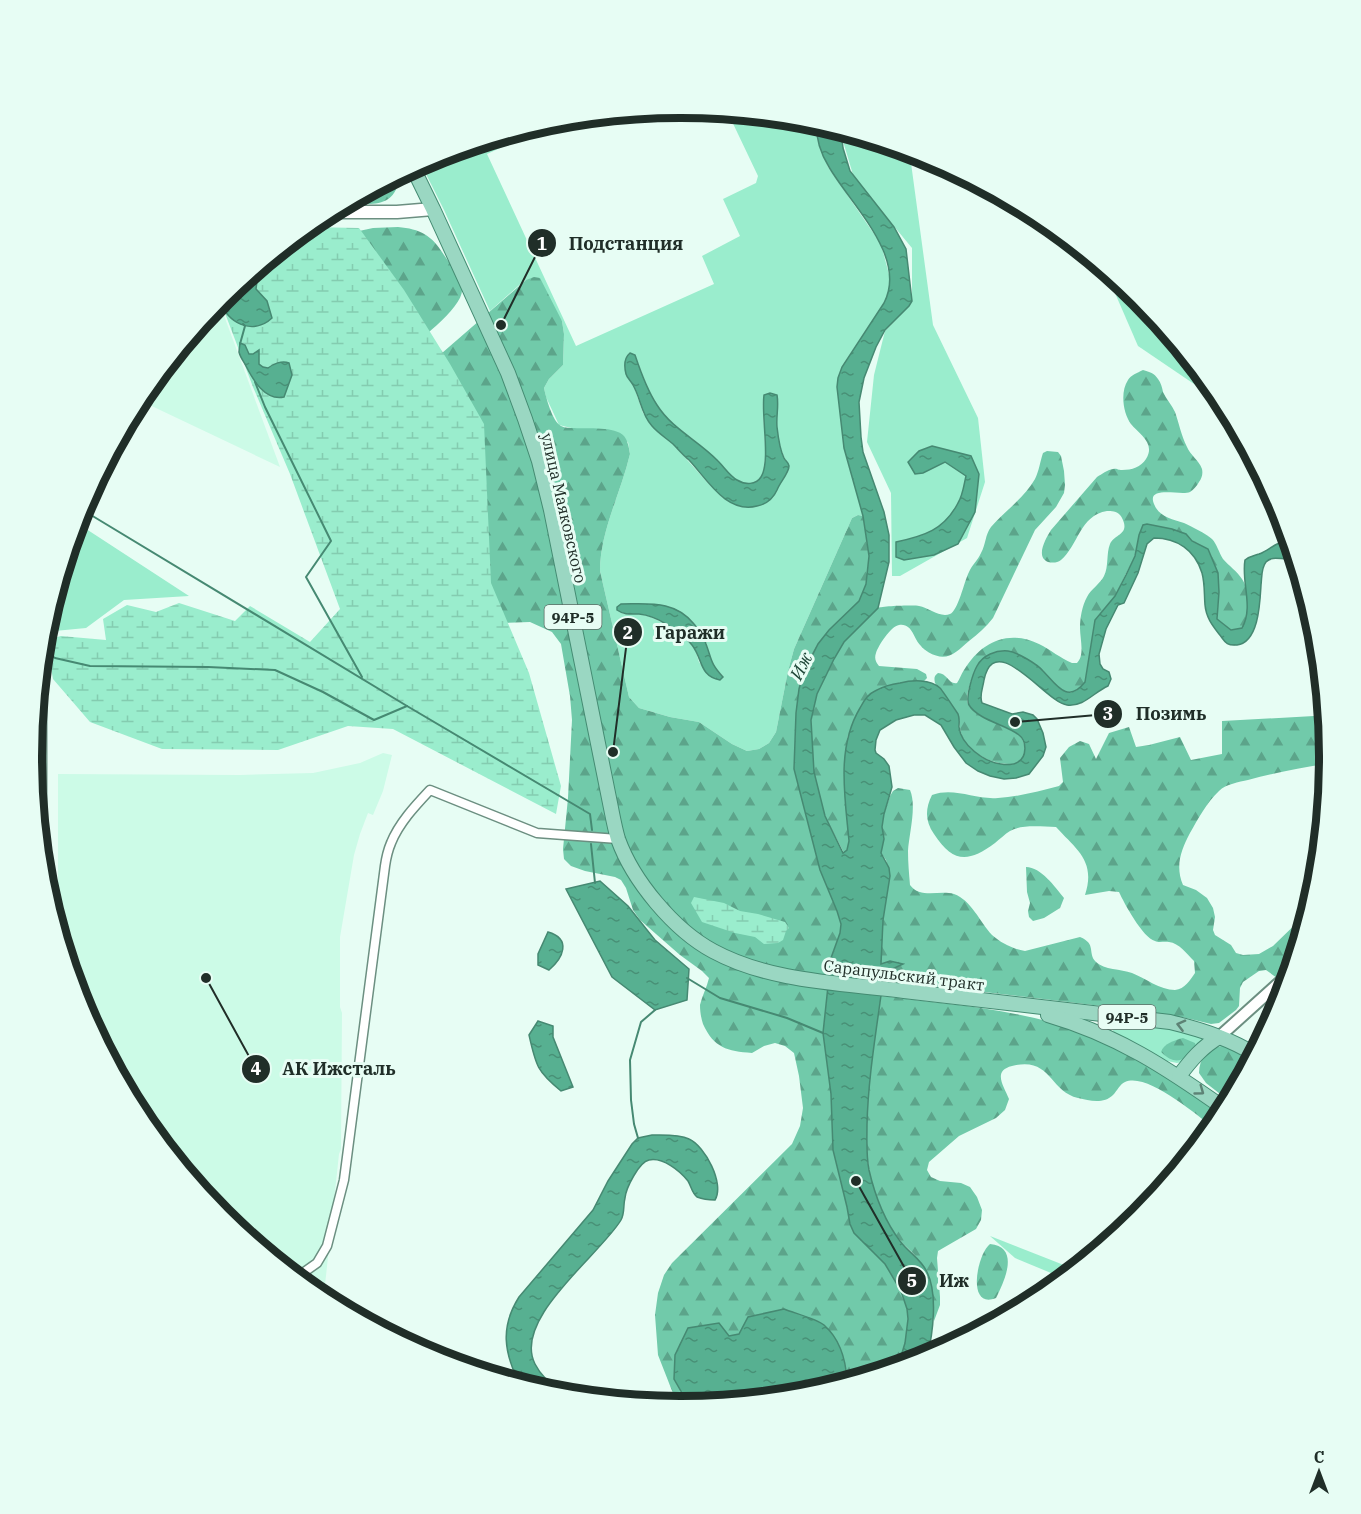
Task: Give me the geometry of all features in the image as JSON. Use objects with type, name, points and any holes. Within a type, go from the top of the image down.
[{"type":"main road","name":"улица Маяковского","points":[[417,176],[508,373],[539,461],[618,839],[652,899],[688,935],[712,951],[737,962],[811,980]]},
{"type":"main road","points":[[348,212],[433,209]]},
{"type":"main road","name":"Сарапульский тракт","points":[[811,980],[1170,1022],[1219,1037],[1247,1050]]},
{"type":"main road","name":"Сарапульский тракт","points":[[993,1002],[1038,1012],[1097,1032],[1142,1054],[1179,1076],[1217,1103]]},
{"type":"main road","points":[[1179,1076],[1199,1051],[1219,1037]]},
{"type":"street","points":[[304,1272],[317,1263],[327,1246],[344,1180],[384,866],[390,844],[401,824],[430,790],[537,833],[618,839]]},
{"type":"street","points":[[1219,1037],[1276,986]]},
{"type":"shaded area","points":[[223,312],[280,467],[148,405],[174,368]]},
{"type":"shaded area","points":[[383,753],[392,755],[383,791],[373,815],[368,813],[354,855],[340,937],[341,1149],[325,1285],[322,1285],[260,1237],[200,1178],[150,1112],[108,1039],[76,962],[58,898],[58,774],[313,773],[360,763]]},
{"type":"green space","points":[[732,121],[816,133],[828,167],[881,244],[891,282],[889,294],[884,303],[850,354],[844,448],[863,516],[858,515],[852,518],[794,649],[776,732],[769,743],[759,749],[747,751],[699,722],[639,708],[629,697],[600,571],[603,541],[630,454],[628,442],[559,425],[544,388],[549,379],[563,365],[562,321],[525,280],[490,311],[425,172],[475,152],[520,139],[487,154],[576,346],[714,284],[702,256],[740,236],[723,199],[756,183],[758,176]],"holes":[[[635,355],[642,374],[663,414],[715,459],[734,479],[741,482],[755,482],[763,473],[765,464],[763,402],[770,393],[778,407],[778,436],[782,452],[788,463],[786,475],[777,487],[723,498],[673,444],[660,434],[643,413],[633,384]],[[654,604],[706,643],[713,666],[723,676],[704,669],[691,643],[667,625],[642,614],[624,614],[617,610],[617,607]]]},
{"type":"green space","points":[[842,139],[910,161],[933,325],[978,418],[985,482],[967,538],[900,576],[892,576],[891,493],[867,442],[874,375],[885,331],[909,306],[912,294],[912,248],[854,178]]},
{"type":"green space","points":[[398,184],[394,194],[388,199],[361,204]]},
{"type":"green space","points":[[324,227],[359,228],[404,290],[484,424],[491,583],[529,673],[561,786],[556,814],[393,729],[348,726],[278,750],[162,749],[90,722],[53,679],[49,659],[53,638],[61,636],[106,640],[103,619],[127,605],[156,612],[179,603],[235,621],[250,606],[310,642],[340,609],[290,474],[224,311],[292,250]]},
{"type":"green space","points":[[398,227],[419,231],[435,242],[454,270],[462,288],[461,296],[448,314],[400,356],[359,231]]},
{"type":"green space","points":[[534,277],[540,278],[562,321],[563,365],[549,379],[544,388],[555,419],[566,428],[601,429],[620,433],[629,447],[630,454],[626,469],[603,541],[600,571],[629,697],[639,708],[699,722],[747,751],[759,749],[769,743],[776,732],[794,649],[852,518],[858,515],[863,516],[869,556],[866,584],[859,601],[818,644],[803,674],[796,713],[794,769],[820,870],[841,924],[831,958],[823,1033],[831,1094],[833,1150],[854,1233],[885,1264],[901,1291],[907,1309],[905,1343],[901,1356],[886,1362],[846,1374],[764,1390],[680,1396],[674,1396],[658,1355],[655,1315],[658,1293],[664,1275],[672,1263],[792,1144],[800,1126],[803,1108],[794,1053],[785,1046],[775,1043],[752,1053],[728,1049],[717,1043],[707,1032],[700,1012],[709,978],[640,920],[633,910],[621,880],[571,866],[564,859],[572,720],[561,644],[552,632],[530,622],[504,623],[419,373],[526,280]]},
{"type":"green space","points":[[1113,288],[1161,336],[1202,390],[1138,346]]},
{"type":"green space","points":[[1143,370],[1153,374],[1159,381],[1164,395],[1175,412],[1187,447],[1201,466],[1202,471],[1200,480],[1190,492],[1160,493],[1153,498],[1154,504],[1163,515],[1195,528],[1214,541],[1223,559],[1238,573],[1245,584],[1248,603],[1244,623],[1242,628],[1231,630],[1217,619],[1219,592],[1208,549],[1192,541],[1186,534],[1147,524],[1139,535],[1135,556],[1115,596],[1095,620],[1085,682],[1080,687],[1071,692],[1058,688],[1040,668],[1018,654],[978,664],[968,690],[968,704],[978,714],[1014,731],[1023,740],[1025,747],[1024,757],[1018,763],[991,761],[968,746],[960,730],[960,721],[934,678],[938,673],[957,683],[971,660],[979,652],[996,641],[1006,638],[1028,640],[1063,659],[1077,663],[1081,651],[1080,620],[1084,604],[1104,576],[1110,544],[1124,530],[1124,523],[1116,512],[1107,511],[1098,514],[1085,525],[1067,554],[1061,560],[1053,563],[1044,560],[1043,547],[1051,530],[1097,477],[1111,470],[1136,467],[1146,459],[1149,453],[1148,444],[1131,424],[1124,408],[1124,390],[1128,380],[1132,375]]},
{"type":"green space","points":[[1058,452],[1061,456],[1064,493],[1056,507],[1035,530],[993,618],[979,633],[946,657],[940,657],[922,648],[910,629],[904,625],[892,629],[877,650],[875,659],[879,666],[917,669],[926,674],[927,678],[924,681],[904,682],[848,735],[844,779],[849,841],[844,853],[825,816],[814,772],[811,720],[817,694],[834,659],[844,642],[878,608],[916,606],[942,615],[953,612],[969,572],[983,550],[989,530],[1031,486],[1043,453]]},
{"type":"green space","points":[[85,528],[189,596],[124,600],[86,628],[54,631],[76,552]]},
{"type":"green space","points":[[1318,716],[1319,765],[1237,783],[1222,789],[1200,816],[1187,839],[1180,858],[1179,871],[1183,885],[1207,898],[1215,917],[1213,930],[1215,935],[1231,945],[1236,953],[1259,954],[1273,946],[1297,923],[1278,980],[1266,970],[1259,971],[1243,982],[1240,988],[1239,1006],[1236,1010],[1219,1023],[1211,1024],[1143,1011],[883,980],[882,974],[903,964],[881,965],[883,920],[890,876],[886,860],[881,853],[884,839],[882,827],[890,796],[898,788],[910,790],[912,797],[913,812],[908,855],[910,885],[914,889],[924,893],[948,893],[960,897],[970,906],[992,935],[1012,947],[1025,951],[1080,937],[1088,943],[1093,959],[1099,965],[1132,973],[1164,988],[1175,990],[1182,988],[1195,973],[1194,961],[1176,944],[1157,942],[1145,934],[1134,920],[1119,892],[1109,891],[1085,895],[1088,883],[1086,865],[1077,850],[1056,827],[1021,827],[1008,832],[985,850],[969,857],[962,857],[955,855],[941,844],[931,829],[927,815],[928,805],[932,795],[940,793],[998,798],[1059,786],[1063,782],[1060,758],[1069,747],[1080,741],[1089,744],[1096,759],[1109,733],[1129,727],[1136,747],[1180,737],[1191,760],[1222,754],[1222,721]]},
{"type":"green space","points":[[1026,867],[1042,874],[1064,898],[1060,908],[1044,918],[1033,921],[1028,911],[1030,903]]},
{"type":"green space","points":[[694,897],[724,903],[740,911],[785,922],[789,928],[783,940],[778,943],[764,944],[755,937],[702,922],[691,903]]},
{"type":"green space","points":[[881,996],[1018,1014],[1071,1028],[1130,1054],[1213,1108],[1205,1121],[1158,1088],[1134,1081],[1123,1083],[1109,1098],[1092,1101],[1068,1094],[1035,1066],[1025,1064],[1012,1066],[1002,1071],[1002,1084],[1009,1099],[1005,1110],[996,1118],[959,1136],[929,1162],[927,1170],[931,1177],[970,1187],[982,1210],[981,1220],[976,1229],[938,1251],[940,1305],[934,1321],[933,1297],[926,1277],[916,1257],[892,1230],[886,1219],[878,1202],[870,1174],[866,1124],[870,1070]]},
{"type":"green space","points":[[1115,1024],[1179,1030],[1204,1038],[1204,1041],[1183,1062],[1167,1061],[1115,1034],[1112,1029]]},
{"type":"green space","points":[[1183,1038],[1195,1043],[1196,1047],[1184,1058],[1171,1059],[1161,1052],[1173,1041]]},
{"type":"green space","points":[[1221,1046],[1229,1047],[1244,1056],[1221,1095],[1206,1083],[1199,1073],[1200,1063],[1212,1050]]},
{"type":"green space","points":[[990,1236],[1066,1266],[1054,1274],[1015,1258]]},
{"type":"green space","points":[[990,1244],[999,1246],[1005,1251],[1008,1265],[996,1298],[987,1300],[977,1289],[977,1279],[981,1258]]},
{"type":"water","points":[[817,134],[842,139],[850,171],[894,227],[906,249],[912,301],[885,330],[876,347],[864,378],[859,402],[863,452],[884,512],[889,535],[889,562],[878,608],[844,642],[817,694],[811,720],[814,772],[825,816],[843,853],[847,850],[849,841],[844,790],[848,739],[852,723],[872,692],[910,681],[936,685],[958,714],[961,734],[974,752],[994,763],[1014,764],[1023,757],[1025,745],[1022,738],[1014,731],[979,715],[969,705],[969,691],[977,666],[990,654],[1008,651],[1036,665],[1062,690],[1073,692],[1079,689],[1085,682],[1095,620],[1115,596],[1126,575],[1135,556],[1143,525],[1172,529],[1186,534],[1192,541],[1208,549],[1218,573],[1217,619],[1231,630],[1242,628],[1247,612],[1245,560],[1281,542],[1287,559],[1271,559],[1264,564],[1259,611],[1254,629],[1244,642],[1233,645],[1224,641],[1208,617],[1203,577],[1195,558],[1177,543],[1154,538],[1147,544],[1138,573],[1124,603],[1118,605],[1106,629],[1099,654],[1100,664],[1109,672],[1111,679],[1108,686],[1079,704],[1067,705],[1058,701],[1010,665],[999,662],[990,666],[984,680],[982,703],[1012,714],[1023,712],[1033,715],[1043,733],[1046,747],[1043,756],[1029,774],[1004,779],[978,771],[966,763],[941,725],[925,715],[914,715],[896,720],[880,730],[875,750],[889,766],[892,787],[882,827],[884,839],[881,853],[889,868],[890,876],[883,920],[881,964],[890,961],[903,964],[882,974],[869,1091],[867,1159],[874,1189],[885,1216],[900,1241],[927,1272],[933,1302],[933,1326],[929,1345],[901,1356],[905,1343],[907,1309],[901,1291],[885,1264],[854,1233],[833,1150],[831,1094],[823,1033],[831,958],[841,924],[820,870],[794,769],[796,713],[803,674],[818,644],[859,601],[866,584],[869,556],[863,516],[844,448],[837,387],[842,367],[884,303],[889,286],[889,268],[883,250],[874,232],[826,162]]},
{"type":"water","points":[[256,280],[256,289],[267,301],[272,318],[257,326],[249,326],[234,321],[225,310]]},
{"type":"water","points":[[240,343],[245,345],[249,354],[259,350],[259,364],[263,367],[268,368],[281,362],[289,363],[292,375],[284,397],[271,396],[260,388],[240,356]]},
{"type":"water","points":[[630,353],[635,355],[651,394],[663,413],[711,454],[732,476],[743,483],[756,482],[764,470],[766,450],[764,395],[770,393],[777,395],[779,439],[789,469],[772,498],[761,505],[746,507],[727,500],[710,485],[673,444],[654,429],[626,374],[625,362]]},
{"type":"water","points":[[932,446],[971,456],[979,474],[975,512],[958,544],[934,555],[904,560],[896,557],[896,542],[916,537],[940,526],[960,500],[963,490],[966,476],[945,462],[923,473],[915,474],[908,462],[919,451]]},
{"type":"water","points":[[621,604],[661,605],[687,616],[703,636],[713,665],[723,677],[720,680],[708,675],[696,650],[677,631],[650,616],[620,612],[617,607]]},
{"type":"water","points":[[600,881],[628,906],[655,940],[689,969],[687,1000],[655,1010],[612,977],[566,889]]},
{"type":"water","points":[[548,932],[556,935],[563,944],[561,955],[549,970],[538,965],[538,954]]},
{"type":"water","points":[[538,1021],[553,1026],[553,1037],[573,1087],[561,1091],[542,1073],[529,1035]]},
{"type":"water","points":[[671,1135],[685,1137],[695,1143],[712,1166],[717,1185],[715,1200],[697,1197],[685,1177],[665,1163],[649,1160],[641,1165],[628,1188],[621,1220],[562,1288],[536,1327],[531,1346],[535,1364],[550,1382],[515,1374],[506,1340],[513,1308],[519,1297],[593,1210],[608,1181],[638,1138]]},
{"type":"water","points":[[784,1309],[824,1325],[835,1337],[842,1351],[846,1374],[764,1390],[684,1396],[674,1379],[675,1355],[688,1328],[719,1323],[729,1336],[739,1334],[748,1317]]},
{"type":"waterway","points":[[240,344],[245,326],[243,324]]},
{"type":"waterway","points":[[255,382],[331,541],[306,577],[362,677]]},
{"type":"waterway","points":[[90,515],[590,814],[592,830]]},
{"type":"waterway","points":[[50,655],[55,658],[90,666],[275,670],[323,692],[374,720],[407,706]]},
{"type":"waterway","points":[[591,844],[595,883]]},
{"type":"waterway","points":[[687,978],[720,998],[787,1018],[823,1033]]},
{"type":"waterway","points":[[638,1138],[631,1100],[630,1060],[641,1022],[655,1010]]},
{"type":"place","name":"Подстанция","points":[[501,325]]},
{"type":"place","name":"Позимь","points":[[1015,722]]},
{"type":"place","name":"Гаражи","points":[[613,752]]},
{"type":"place","name":"АК Ижсталь","points":[[206,978]]},
{"type":"place","name":"Иж","points":[[856,1181]]}]
